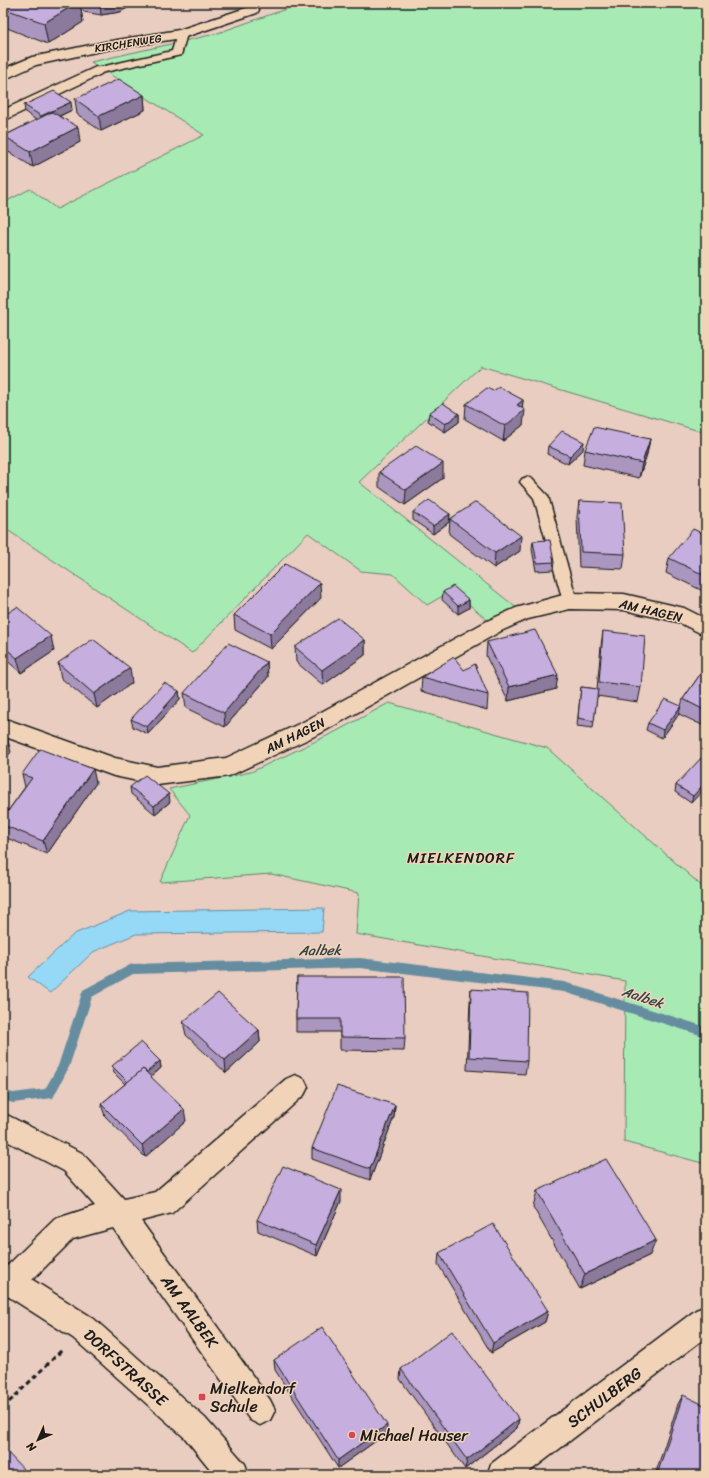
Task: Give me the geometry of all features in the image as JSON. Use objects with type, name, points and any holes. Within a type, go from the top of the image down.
[{"type":"street","name":"KIRCHENWEG","points":[[3,75],[32,61],[105,46],[182,34],[252,10]]},
{"type":"street","points":[[3,116],[96,71]]},
{"type":"street","name":"AM HAGEN","points":[[3,727],[114,767],[157,776],[229,766],[313,727],[494,626],[523,614],[570,600],[624,602],[684,616],[706,628]]},
{"type":"street","points":[[5,1283],[65,1228],[119,1213],[162,1204],[295,1087]]},
{"type":"street","name":"AM AALBEK","points":[[3,1124],[73,1162],[119,1213],[260,1410]]},
{"type":"street","name":"DORFSTRASSE","points":[[5,1283],[83,1328],[195,1428],[234,1475]]},
{"type":"street","name":"SCHULBERG","points":[[502,1475],[528,1453],[706,1320]]},
{"type":"lane","points":[[96,71],[177,53],[182,34]]},
{"type":"lane","points":[[527,482],[541,496],[570,600]]},
{"type":"path","points":[[3,1408],[83,1328]]},
{"type":"green space","points":[[303,3],[706,3],[706,433],[481,366],[359,482],[523,613],[494,626],[453,590],[427,605],[393,574],[361,571],[308,533],[192,653],[3,527],[3,203],[30,189],[57,209],[204,135],[91,62],[215,34]]},
{"type":"green space","points":[[389,703],[547,748],[706,890],[706,1164],[624,1142],[625,981],[356,934],[359,893],[271,874],[160,882],[190,815],[169,789],[251,772],[335,732]]},
{"type":"water","points":[[324,908],[322,932],[136,934],[93,952],[50,993],[28,977],[74,934],[130,911]]},
{"type":"building","points":[[3,3],[77,3],[44,23],[3,8]]},
{"type":"building","points":[[119,79],[144,95],[99,116],[75,99]]},
{"type":"building","points":[[54,91],[71,102],[41,116],[24,105]]},
{"type":"building","points":[[52,112],[78,127],[30,152],[4,136]]},
{"type":"building","points":[[499,387],[523,400],[517,405],[525,410],[505,426],[466,404],[487,388],[493,391]]},
{"type":"building","points":[[443,403],[459,414],[445,424],[429,413]]},
{"type":"building","points":[[594,427],[650,439],[642,463],[585,450]]},
{"type":"building","points":[[562,431],[584,442],[570,456],[548,446]]},
{"type":"building","points":[[416,446],[443,463],[406,490],[379,472]]},
{"type":"building","points":[[429,500],[450,514],[433,526],[413,512]]},
{"type":"building","points":[[579,501],[622,503],[625,554],[581,552]]},
{"type":"building","points":[[476,502],[521,536],[495,553],[450,519]]},
{"type":"building","points":[[693,529],[706,535],[706,576],[669,558]]},
{"type":"building","points":[[550,540],[554,562],[537,563],[533,541]]},
{"type":"building","points":[[285,564],[320,583],[270,634],[234,615]]},
{"type":"building","points":[[453,586],[469,600],[458,606],[443,592]]},
{"type":"building","points":[[17,607],[51,636],[17,658],[3,646],[3,616]]},
{"type":"building","points":[[338,618],[365,640],[322,670],[295,647]]},
{"type":"building","points":[[535,630],[558,675],[509,687],[487,642]]},
{"type":"building","points":[[603,631],[645,636],[641,687],[599,682]]},
{"type":"building","points":[[93,639],[130,668],[94,694],[58,663]]},
{"type":"building","points":[[228,643],[267,662],[224,713],[184,693]]},
{"type":"building","points":[[454,657],[464,670],[475,664],[488,695],[422,677]]},
{"type":"building","points":[[706,666],[706,711],[683,699]]},
{"type":"building","points":[[164,683],[179,691],[147,727],[131,719]]},
{"type":"building","points":[[581,687],[598,689],[594,721],[578,718]]},
{"type":"building","points":[[665,699],[681,706],[663,730],[648,723]]},
{"type":"building","points":[[3,735],[7,737],[3,743]]},
{"type":"building","points":[[40,749],[93,769],[43,841],[3,825],[3,818],[32,778],[22,774]]},
{"type":"building","points":[[702,757],[706,759],[706,782],[693,796],[676,785]]},
{"type":"building","points":[[145,775],[169,794],[154,806],[130,787]]},
{"type":"building","points":[[297,977],[404,977],[405,1038],[340,1037],[340,1019],[296,1019]]},
{"type":"building","points":[[471,989],[528,993],[527,1061],[469,1057]]},
{"type":"building","points":[[218,993],[259,1030],[225,1060],[183,1022]]},
{"type":"building","points":[[141,1042],[160,1061],[147,1072],[143,1069],[128,1082],[112,1066]]},
{"type":"building","points":[[143,1069],[184,1109],[142,1145],[101,1104]]},
{"type":"building","points":[[337,1086],[395,1105],[370,1169],[312,1148]]},
{"type":"building","points":[[606,1159],[656,1240],[585,1274],[537,1191]]},
{"type":"building","points":[[283,1166],[341,1190],[316,1245],[257,1220]]},
{"type":"building","points":[[493,1224],[548,1311],[493,1343],[439,1253]]},
{"type":"building","points":[[322,1327],[387,1425],[338,1460],[274,1360]]},
{"type":"building","points":[[452,1331],[519,1419],[467,1460],[401,1369]]},
{"type":"building","points":[[683,1395],[706,1406],[706,1475],[657,1475]]},
{"type":"building","points":[[3,1448],[29,1475],[3,1475]]},
{"type":"waterway","name":"Aalbek","points":[[3,1095],[13,1098],[49,1094],[63,1067],[87,994],[132,969],[360,963],[564,987],[706,1032]]},
{"type":"place","name":"Mielkendorf Schule","points":[[202,1397]]},
{"type":"place","name":"Michael Hauser","points":[[352,1435]]},
{"type":"district","name":"MIELKENDORF","points":[[461,858]]}]
